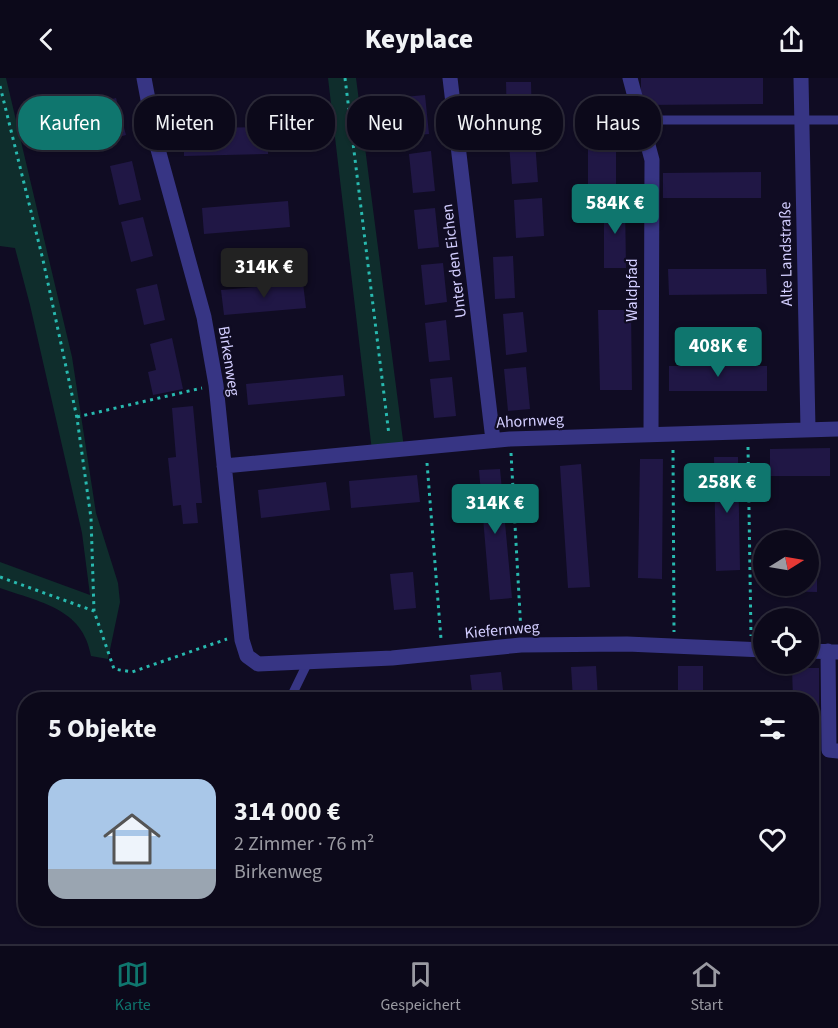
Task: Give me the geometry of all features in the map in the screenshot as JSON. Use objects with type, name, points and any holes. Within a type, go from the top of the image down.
[{"type":"street","name":"Birkenweg","points":[[144,78],[156,142],[204,317],[216,385],[241,634],[247,656]]},
{"type":"street","name":"Unter den Eichen","points":[[450,78],[494,440]]},
{"type":"street","name":"Waldpfad","points":[[630,78],[634,96]]},
{"type":"street","name":"Alte Landstraße","points":[[801,78],[808,429]]},
{"type":"street","name":"Waldpfad","points":[[649,150],[652,160],[651,433]]},
{"type":"street","name":"Ahornweg","points":[[224,466],[510,439],[838,429]]},
{"type":"street","name":"Kiefernweg","points":[[247,656],[258,664],[442,654],[521,645],[674,646],[753,650]]},
{"type":"street","points":[[833,652],[829,750],[838,751]]},
{"type":"lane","points":[[661,120],[838,120]]},
{"type":"lane","points":[[293,692],[308,662]]},
{"type":"path","points":[[345,78],[390,449]]},
{"type":"path","points":[[0,86],[43,260],[76,418],[91,518],[94,611],[114,669],[132,672],[241,634]]},
{"type":"path","points":[[76,418],[216,385]]},
{"type":"path","points":[[748,430],[756,608]]},
{"type":"path","points":[[672,433],[674,646]]},
{"type":"path","points":[[510,439],[521,645]]},
{"type":"path","points":[[426,446],[442,654]]},
{"type":"path","points":[[0,577],[94,611]]},
{"type":"green space","points":[[0,78],[6,78],[18,129],[18,150],[23,150],[72,357],[96,513],[118,583],[120,602],[108,659],[91,656],[79,627],[57,609],[0,588],[0,562],[90,595],[82,533],[30,305],[15,248],[0,246]]},
{"type":"green space","points":[[328,78],[356,78],[358,96],[347,96],[347,150],[365,150],[404,448],[372,451],[335,137],[335,96],[330,96]]},
{"type":"building","points":[[641,78],[763,78],[763,104],[661,105],[661,96],[641,96]]},
{"type":"building","points":[[506,82],[531,82],[531,96],[506,96]]},
{"type":"building","points":[[425,95],[429,134],[424,134],[424,96],[414,96]]},
{"type":"building","points":[[122,120],[126,135],[122,136]]},
{"type":"building","points":[[235,127],[247,127],[247,150],[268,150],[268,154],[184,156],[184,150],[235,150]]},
{"type":"building","points":[[510,150],[536,150],[538,182],[512,184]]},
{"type":"building","points":[[588,150],[616,150],[616,188],[588,188]]},
{"type":"building","points":[[431,151],[435,191],[413,193],[409,154]]},
{"type":"building","points":[[132,161],[141,200],[119,205],[110,166]]},
{"type":"building","points":[[761,172],[761,198],[663,198],[663,173]]},
{"type":"building","points":[[542,198],[544,236],[516,238],[514,200]]},
{"type":"building","points":[[288,201],[290,227],[204,234],[202,208]]},
{"type":"building","points":[[604,202],[625,202],[626,268],[604,268]]},
{"type":"building","points":[[435,208],[439,247],[418,249],[414,210]]},
{"type":"building","points":[[143,217],[153,256],[131,262],[121,222]]},
{"type":"building","points":[[513,256],[515,298],[495,299],[493,257]]},
{"type":"building","points":[[443,263],[447,302],[425,305],[421,265]]},
{"type":"building","points":[[668,269],[766,269],[767,294],[669,295]]},
{"type":"building","points":[[303,283],[306,308],[224,315],[221,290]]},
{"type":"building","points":[[157,284],[165,320],[144,325],[136,289]]},
{"type":"building","points":[[598,310],[631,310],[632,390],[600,390]]},
{"type":"building","points":[[523,312],[527,352],[506,355],[503,314]]},
{"type":"building","points":[[446,320],[450,360],[429,362],[425,323]]},
{"type":"building","points":[[172,338],[183,389],[153,395],[148,372],[156,370],[150,344]]},
{"type":"building","points":[[669,366],[767,366],[767,391],[669,391]]},
{"type":"building","points":[[526,367],[530,409],[508,411],[504,369]]},
{"type":"building","points":[[343,375],[345,396],[248,405],[246,384]]},
{"type":"building","points":[[452,377],[456,416],[434,418],[430,379]]},
{"type":"building","points":[[193,406],[202,503],[196,503],[198,523],[183,524],[181,505],[173,506],[168,458],[176,457],[172,408]]},
{"type":"building","points":[[830,448],[830,476],[770,476],[770,449]]},
{"type":"building","points":[[714,457],[738,457],[740,570],[716,571]]},
{"type":"building","points":[[640,459],[663,459],[662,579],[638,578]]},
{"type":"building","points":[[581,464],[590,587],[568,588],[560,466]]},
{"type":"building","points":[[500,469],[512,598],[490,600],[479,470]]},
{"type":"building","points":[[417,475],[420,502],[351,508],[349,481]]},
{"type":"building","points":[[326,482],[330,510],[261,518],[258,490]]},
{"type":"building","points":[[413,572],[416,608],[394,610],[390,574]]},
{"type":"building","points":[[596,666],[598,692],[573,692],[571,667]]},
{"type":"building","points":[[678,666],[703,666],[703,692],[678,692]]},
{"type":"building","points":[[501,672],[503,692],[472,692],[470,675]]},
{"type":"building","points":[[792,674],[819,674],[819,692],[793,692]]}]
